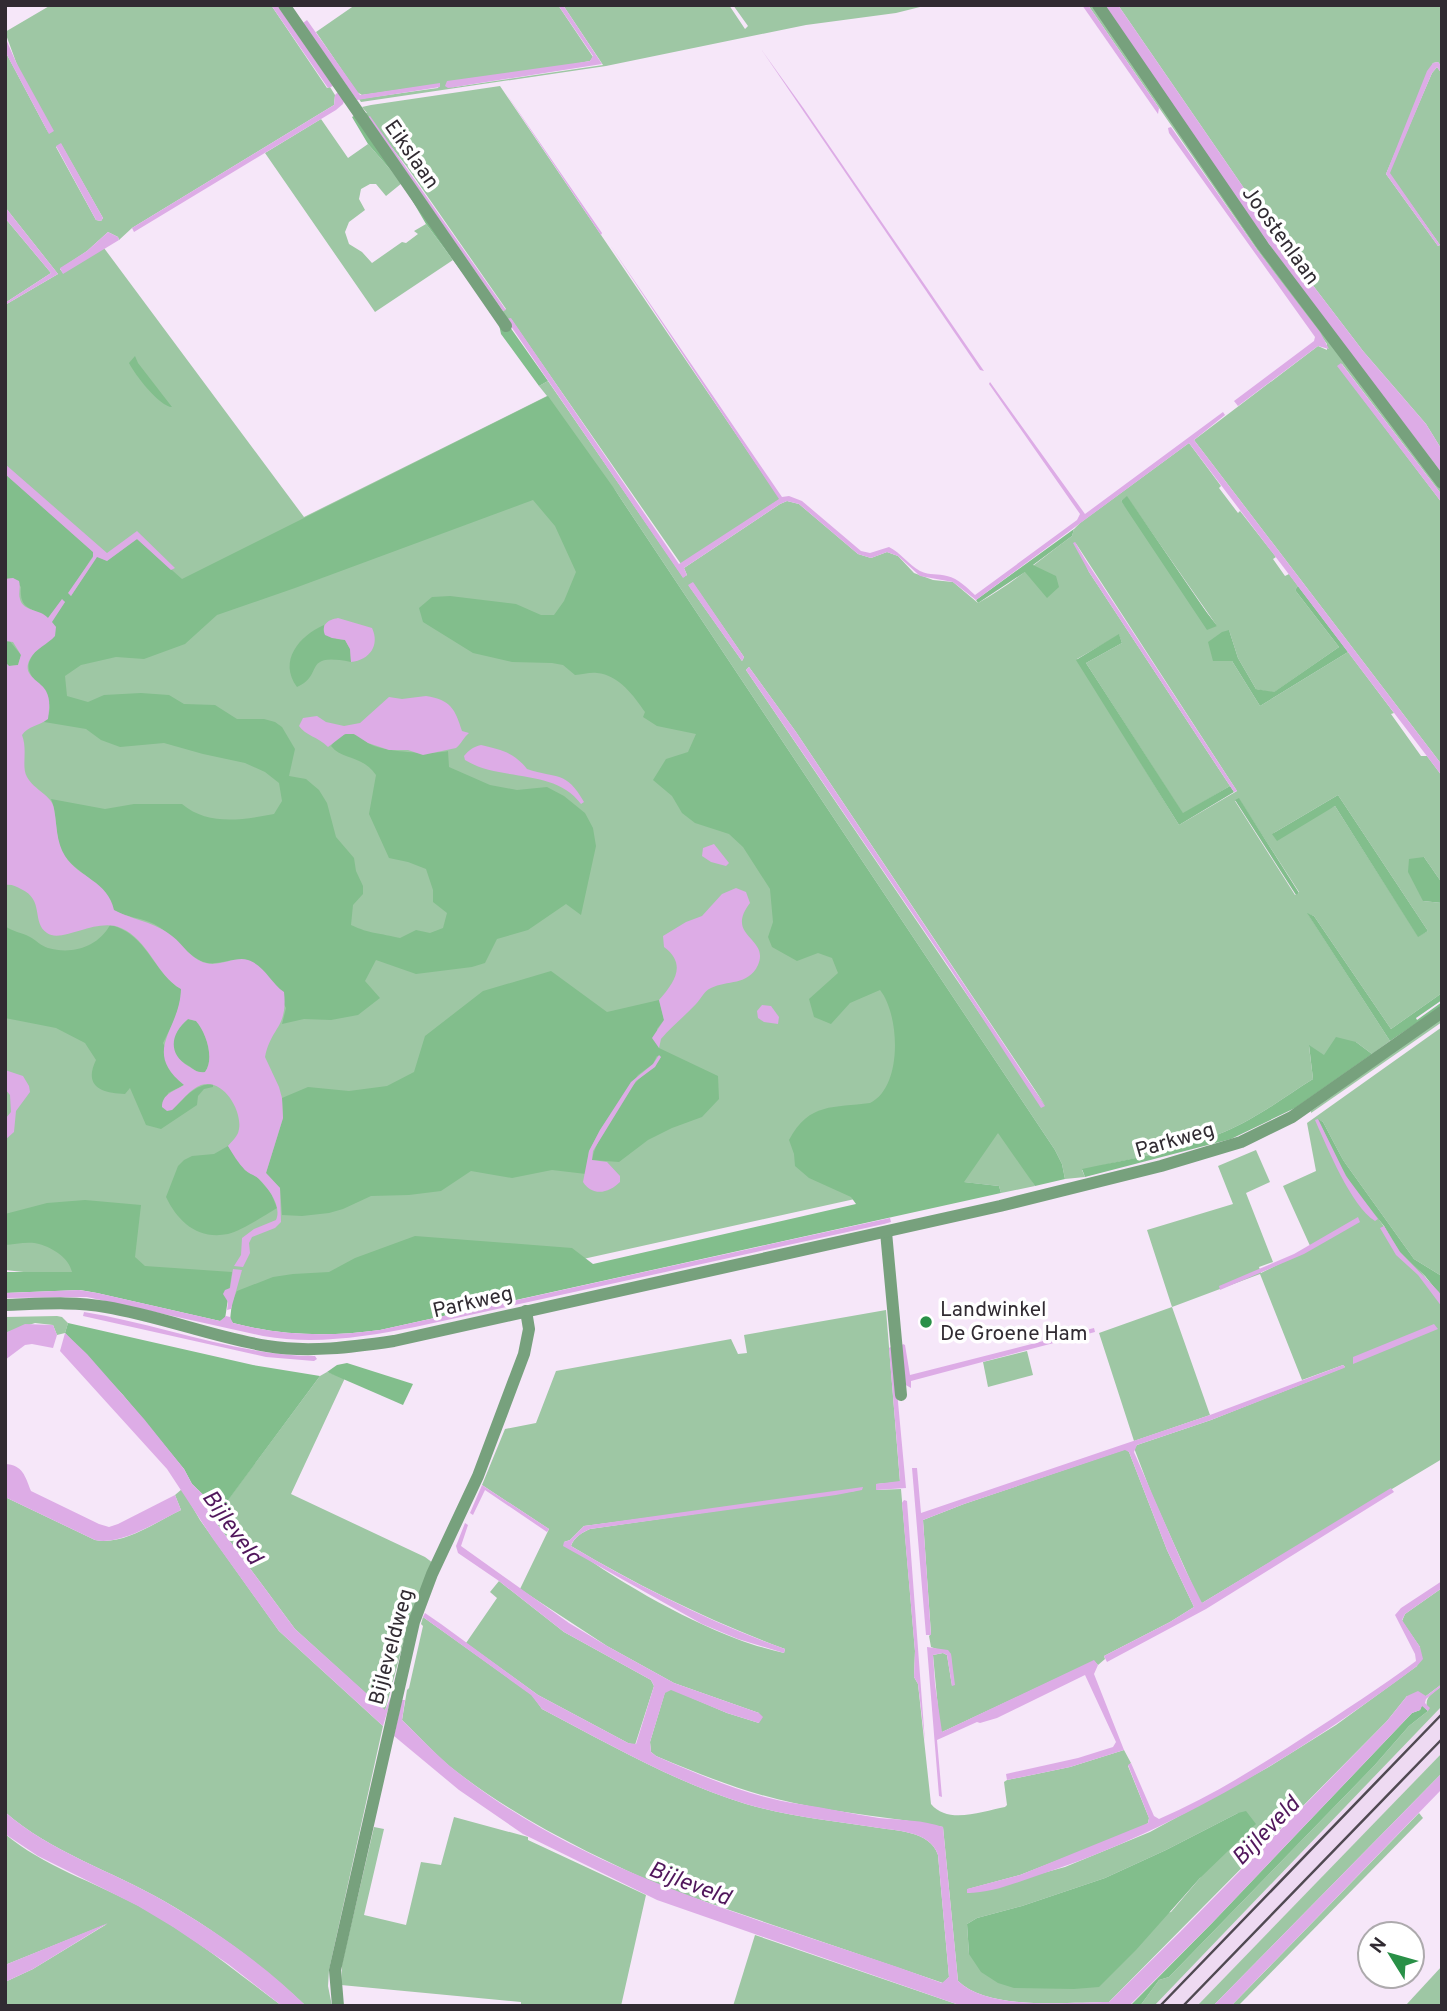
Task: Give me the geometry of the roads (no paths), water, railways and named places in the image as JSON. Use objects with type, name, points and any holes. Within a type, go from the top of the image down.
[{"type":"street","name":"Eikslaan","points":[[284,5],[506,326]]},
{"type":"street","name":"Joostenlaan","points":[[1098,5],[1270,256],[1442,483]]},
{"type":"street","name":"Parkweg","points":[[5,1306],[66,1310],[106,1307],[268,1346],[309,1349],[394,1341],[886,1232],[1148,1169],[1241,1142],[1298,1112],[1442,1012]]},
{"type":"street","points":[[886,1232],[901,1395]]},
{"type":"street","name":"Bijleveldweg","points":[[338,2006],[335,1970],[414,1622],[432,1574],[478,1476],[524,1354],[529,1329],[526,1311]]},
{"type":"railway","points":[[1160,2006],[1442,1714]]},
{"type":"railway","points":[[1183,2006],[1442,1739]]},
{"type":"place","name":"Landwinkel De Groene Ham","points":[[926,1322]]},
{"type":"water label","name":"Bijleveld","points":[[231,1528]]},
{"type":"water label","name":"Bijleveld","points":[[1267,1832]]},
{"type":"water label","name":"Bijleveld","points":[[689,1885]]}]
